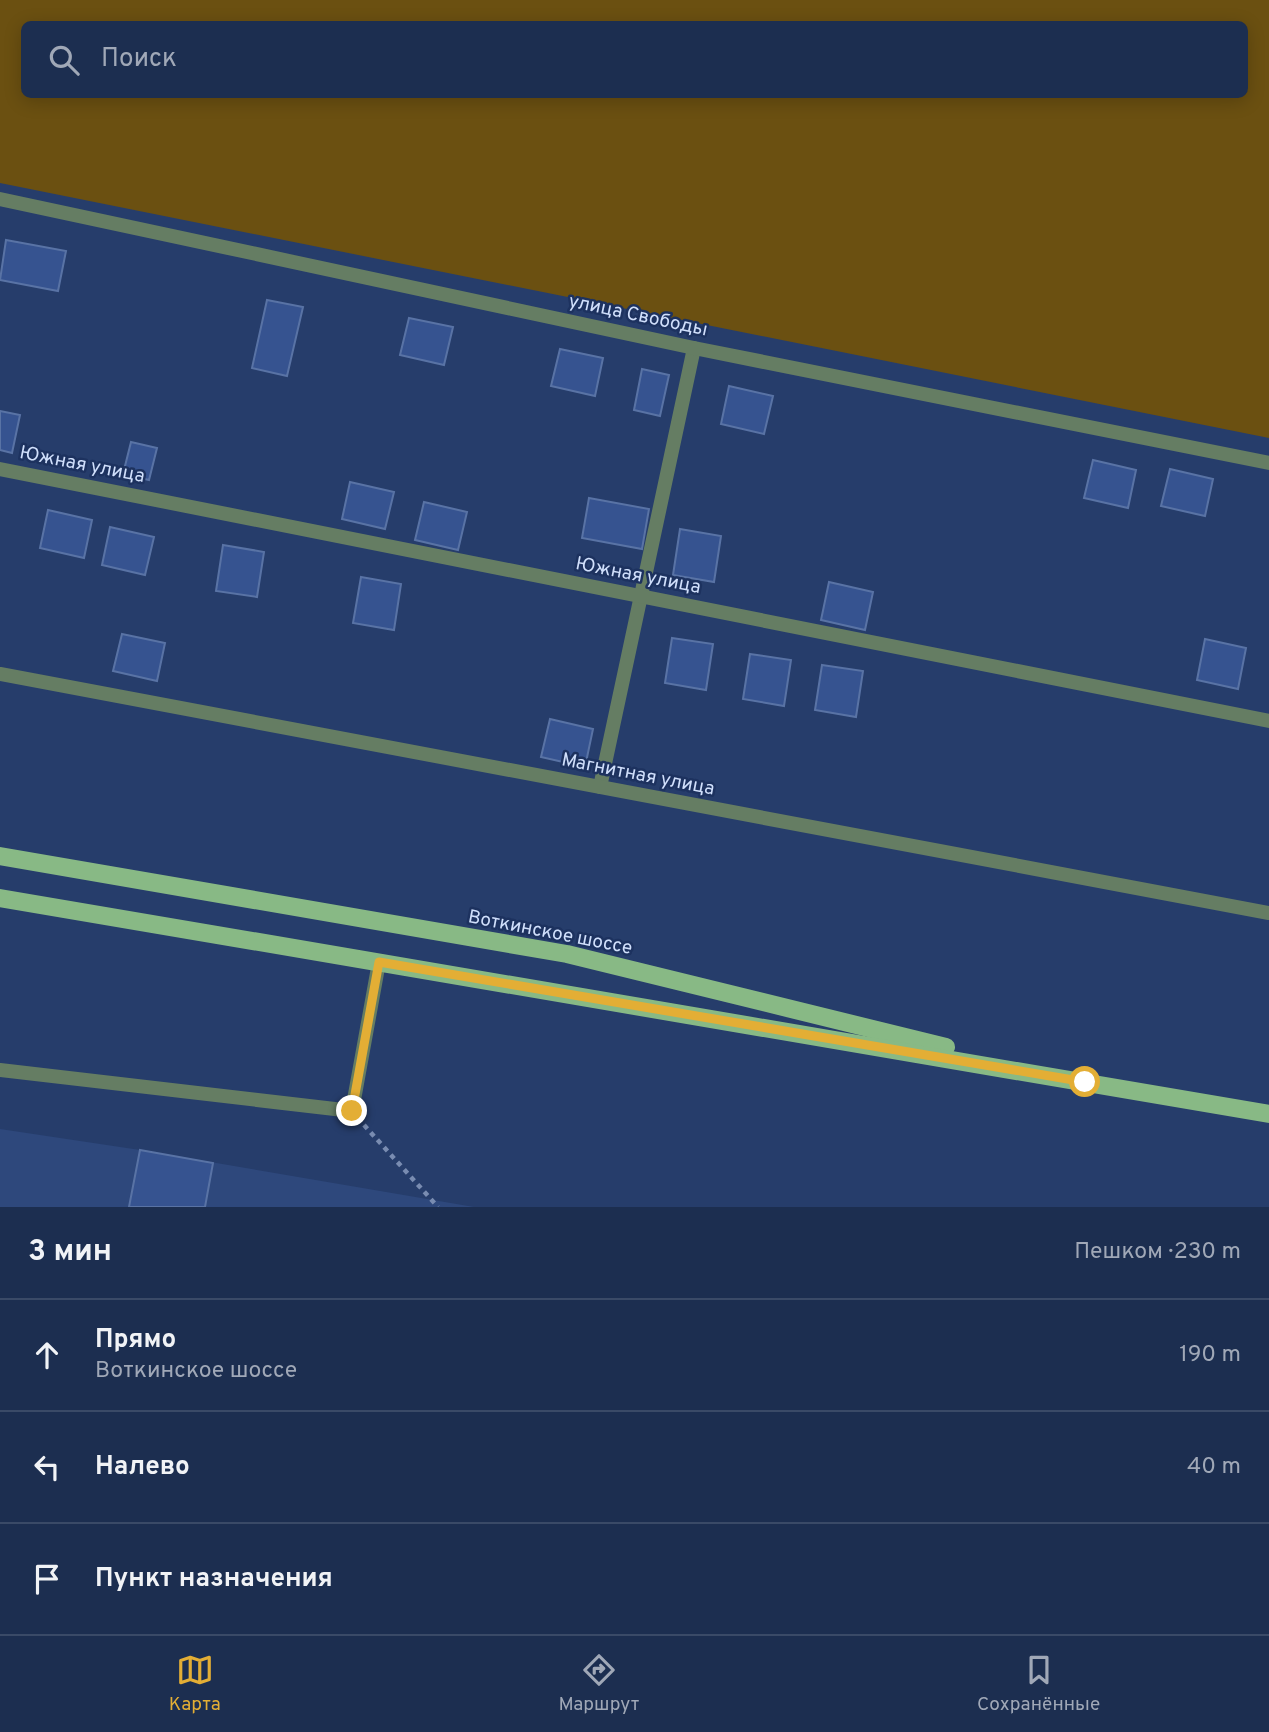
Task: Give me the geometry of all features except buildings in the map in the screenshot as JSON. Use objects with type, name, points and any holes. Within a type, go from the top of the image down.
[{"type":"main road","name":"Воткинское шоссе","points":[[0,856],[567,954],[1085,1082]]},
{"type":"main road","name":"Воткинское шоссе","points":[[0,898],[1269,1114]]},
{"type":"street","name":"улица Свободы","points":[[0,199],[694,348],[1269,463]]},
{"type":"street","points":[[600,787],[694,348]]},
{"type":"street","name":"Южная улица","points":[[0,468],[1269,721]]},
{"type":"street","name":"Магнитная улица","points":[[0,674],[1269,912]]},
{"type":"street","points":[[0,1070],[352,1111],[379,962]]},
{"type":"path","points":[[352,1111],[438,1207]]},
{"type":"shaded area","points":[[0,0],[1269,0],[1269,438],[0,183]]},
{"type":"shaded area","points":[[0,1129],[140,1150],[474,1207],[0,1207]]},
{"type":"route","points":[[352,1111],[379,962],[1085,1082]]}]
